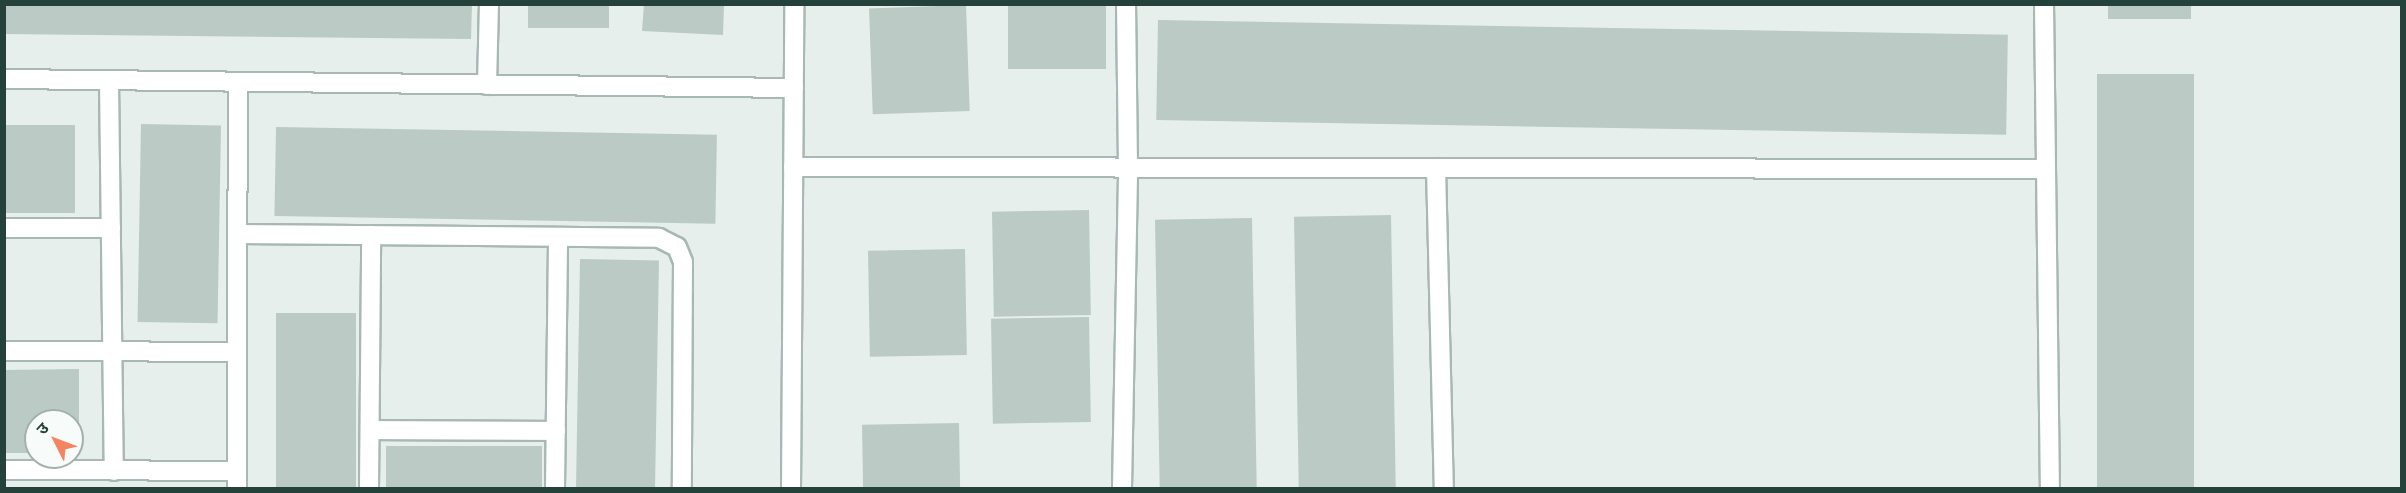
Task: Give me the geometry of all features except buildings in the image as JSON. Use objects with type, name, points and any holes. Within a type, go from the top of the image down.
[{"type":"street","points":[[487,85],[489,4]]},
{"type":"street","points":[[791,489],[794,4]]},
{"type":"street","points":[[1122,489],[1128,167],[1126,4]]},
{"type":"street","points":[[2044,4],[2050,489]]},
{"type":"street","points":[[4,80],[794,88]]},
{"type":"street","points":[[107,477],[112,351],[109,81]]},
{"type":"street","points":[[4,470],[107,477],[237,480],[238,82]]},
{"type":"street","points":[[793,167],[2046,169]]},
{"type":"street","points":[[1436,168],[1444,489]]},
{"type":"street","points":[[4,228],[111,228]]},
{"type":"street","points":[[237,234],[659,238],[677,247],[683,262],[682,489]]},
{"type":"street","points":[[369,489],[371,235]]},
{"type":"street","points":[[555,489],[558,237]]},
{"type":"street","points":[[4,351],[237,352]]},
{"type":"street","points":[[370,430],[556,431]]}]
